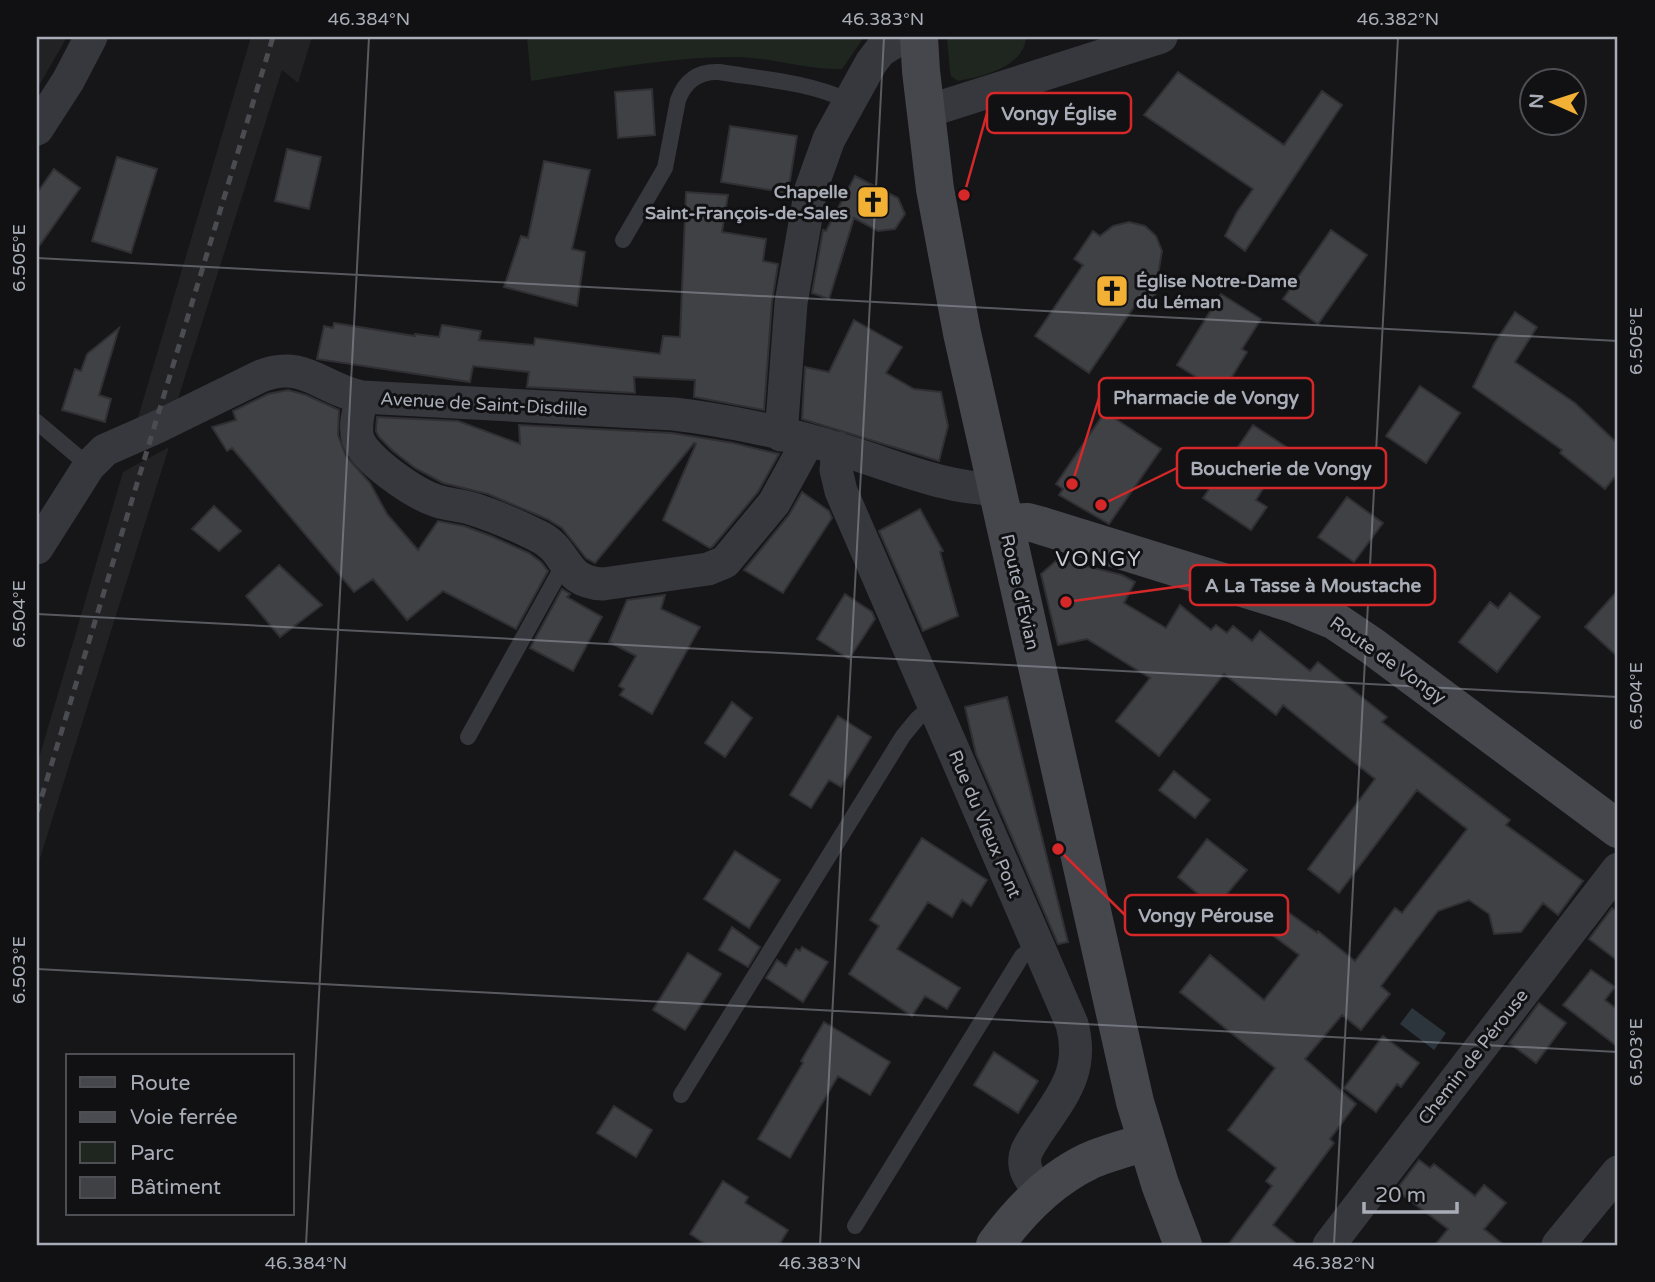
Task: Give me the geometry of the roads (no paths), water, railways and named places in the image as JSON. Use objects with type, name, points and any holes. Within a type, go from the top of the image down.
[{"type":"street","points":[[37,129],[68,81],[91,37]]},
{"type":"street","name":"Rue du Vieux Pont","points":[[902,37],[880,51],[849,101],[819,163],[805,215],[791,303],[809,441],[836,470],[841,491],[1072,1024],[1077,1057],[1073,1073],[1025,1156],[1026,1172],[1042,1193]]},
{"type":"street","name":"Route d'Évian","points":[[919,37],[925,112],[947,255],[1001,506],[1125,1059],[1146,1142],[1183,1245]]},
{"type":"street","points":[[925,112],[1161,37]]},
{"type":"street","name":"Avenue de Saint-Disdille","points":[[37,548],[89,466],[105,450],[273,372],[299,372],[362,397],[674,414],[809,441],[970,488],[1001,506]]},
{"type":"street","points":[[362,397],[356,429],[364,451],[373,460],[424,496],[475,509],[549,542],[572,573],[582,580],[603,584],[717,567],[734,554],[774,503],[809,441]]},
{"type":"street","name":"Route de Vongy","points":[[1001,506],[1028,522],[1291,603],[1325,616],[1372,646],[1618,829]]},
{"type":"street","name":"Chemin de Pérouse","points":[[1329,1245],[1618,869]]},
{"type":"street","points":[[995,1245],[1018,1216],[1042,1193],[1074,1169],[1146,1142]]},
{"type":"street","points":[[1558,1245],[1618,1172]]},
{"type":"lane","points":[[623,240],[665,168],[678,100],[682,90],[697,75],[708,71],[719,72],[832,93],[849,101]]},
{"type":"lane","points":[[37,422],[89,466]]},
{"type":"lane","points":[[468,737],[564,564]]},
{"type":"lane","points":[[681,1095],[904,736],[917,719],[933,705]]},
{"type":"lane","points":[[855,1226],[1022,956],[1037,944]]},
{"type":"railway","points":[[37,812],[273,37]]},
{"type":"place","name":"Vongy Église","points":[[964,195]]},
{"type":"place","name":"Chapelle Saint-François-de-Sales","points":[[873,202]]},
{"type":"place","name":"Église Notre-Dame du Léman","points":[[1112,291]]},
{"type":"place","name":"Pharmacie de Vongy","points":[[1072,484]]},
{"type":"place","name":"Boucherie de Vongy","points":[[1101,505]]},
{"type":"place","name":"A La Tasse à Moustache","points":[[1066,602]]},
{"type":"place","name":"Vongy Pérouse","points":[[1058,849]]},
{"type":"district","name":"VONGY","points":[[1099,559]]}]
